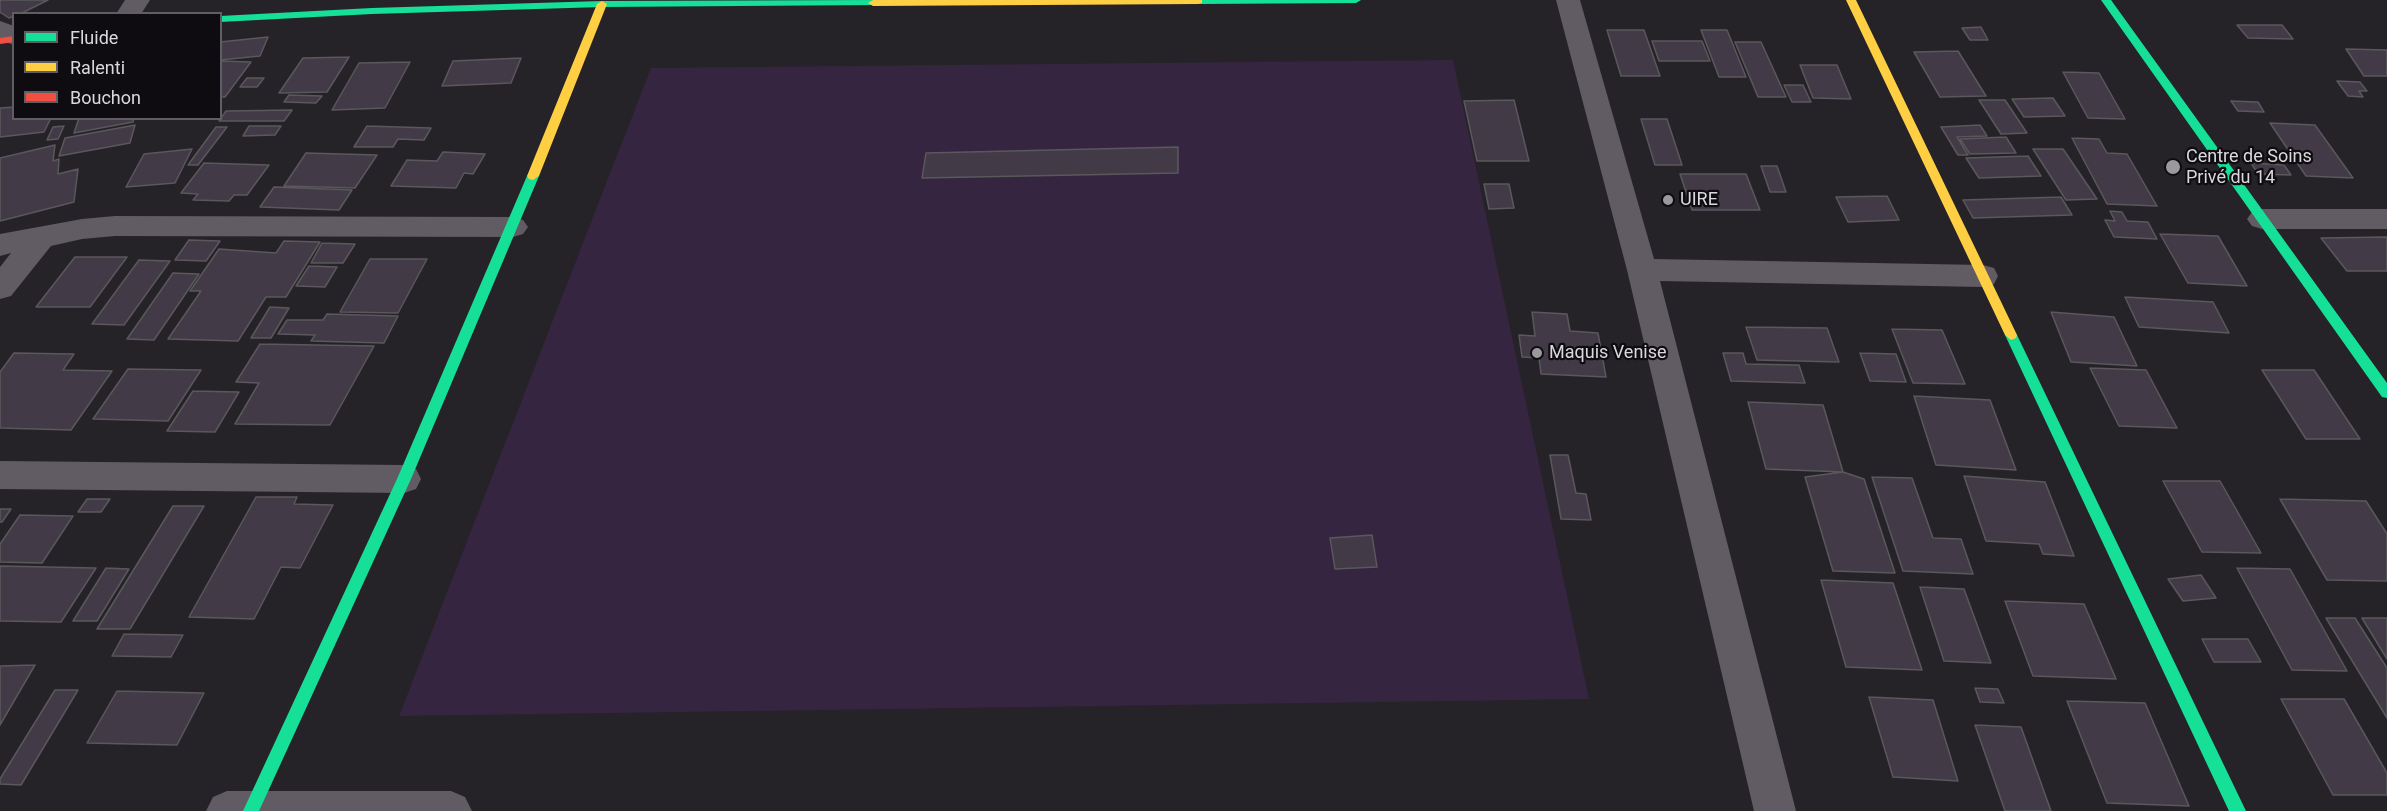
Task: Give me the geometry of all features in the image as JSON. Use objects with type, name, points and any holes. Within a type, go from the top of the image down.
[{"type":"street","points":[[222,19],[376,5],[1356,0]]},
{"type":"street","points":[[1568,0],[1642,270],[1775,811]]},
{"type":"street","points":[[1851,0],[2238,811]]},
{"type":"street","points":[[2106,0],[2387,393]]},
{"type":"street","points":[[251,810],[404,479],[513,227],[602,4]]},
{"type":"street","points":[[2262,219],[2387,219]]},
{"type":"street","points":[[0,245],[42,236],[115,226],[513,227]]},
{"type":"street","points":[[0,288],[42,236]]},
{"type":"street","points":[[1642,270],[1983,276]]},
{"type":"street","points":[[0,475],[404,479]]},
{"type":"street","points":[[227,811],[451,811]]},
{"type":"shaded area","points":[[1453,60],[1589,699],[399,716],[651,68]]},
{"type":"building","points":[[48,0],[24,12],[12,12],[12,17],[9,18],[0,12],[0,1]]},
{"type":"building","points":[[2237,25],[2282,25],[2293,39],[2248,38]]},
{"type":"building","points":[[1981,27],[1988,40],[1970,40],[1962,28]]},
{"type":"building","points":[[1607,30],[1644,30],[1660,76],[1621,76]]},
{"type":"building","points":[[1701,30],[1727,30],[1746,77],[1719,77]]},
{"type":"building","points":[[268,37],[260,56],[222,60],[222,42]]},
{"type":"building","points":[[1652,41],[1702,41],[1710,61],[1659,61]]},
{"type":"building","points":[[1735,42],[1761,42],[1786,97],[1758,97]]},
{"type":"building","points":[[2346,49],[2387,50],[2387,76],[2364,76]]},
{"type":"building","points":[[1958,51],[1986,96],[1940,97],[1914,52]]},
{"type":"building","points":[[349,57],[327,92],[279,93],[303,58]]},
{"type":"building","points":[[521,58],[511,83],[442,86],[453,61]]},
{"type":"building","points":[[222,61],[251,62],[225,97],[222,97]]},
{"type":"building","points":[[410,62],[385,108],[332,110],[359,63]]},
{"type":"building","points":[[1800,65],[1837,65],[1851,99],[1813,98]]},
{"type":"building","points":[[2063,72],[2099,73],[2125,119],[2088,118]]},
{"type":"building","points":[[247,78],[264,78],[257,87],[240,87]]},
{"type":"building","points":[[2337,81],[2360,82],[2367,91],[2359,91],[2363,97],[2348,96]]},
{"type":"building","points":[[1784,85],[1803,85],[1811,102],[1792,102]]},
{"type":"building","points":[[289,95],[322,96],[316,103],[284,102]]},
{"type":"building","points":[[2053,98],[2065,116],[2024,117],[2012,99]]},
{"type":"building","points":[[1514,100],[1529,161],[1477,161],[1464,101]]},
{"type":"building","points":[[1979,100],[2005,100],[2027,133],[2001,134]]},
{"type":"building","points":[[2231,101],[2258,102],[2264,112],[2238,111]]},
{"type":"building","points":[[12,107],[12,120],[50,120],[44,132],[0,137],[0,108]]},
{"type":"building","points":[[292,110],[284,121],[219,121],[222,120],[226,111]]},
{"type":"building","points":[[1641,119],[1667,119],[1682,165],[1655,165]]},
{"type":"building","points":[[78,120],[134,120],[133,122],[74,133]]},
{"type":"building","points":[[2270,123],[2315,125],[2353,178],[2306,176]]},
{"type":"building","points":[[135,125],[130,143],[59,156],[65,138]]},
{"type":"building","points":[[1980,125],[1987,136],[1957,137],[1968,155],[1958,155],[1941,127]]},
{"type":"building","points":[[64,126],[58,139],[47,140],[53,127]]},
{"type":"building","points":[[249,126],[281,126],[275,135],[243,136]]},
{"type":"building","points":[[367,126],[431,128],[424,140],[398,139],[393,147],[354,147]]},
{"type":"building","points":[[216,127],[227,127],[198,165],[188,165]]},
{"type":"building","points":[[2006,137],[2016,153],[1970,154],[1960,139]]},
{"type":"building","points":[[2072,138],[2099,139],[2107,153],[2127,154],[2157,206],[2107,204]]},
{"type":"building","points":[[55,145],[53,161],[59,159],[58,174],[78,169],[74,202],[0,221],[0,158]]},
{"type":"building","points":[[1178,147],[1178,173],[922,178],[926,153]]},
{"type":"building","points":[[192,149],[175,183],[126,187],[144,154]]},
{"type":"building","points":[[2033,149],[2063,149],[2097,199],[2066,200]]},
{"type":"building","points":[[443,152],[485,154],[473,174],[464,173],[456,188],[391,186],[407,160],[437,161]]},
{"type":"building","points":[[306,153],[377,155],[355,188],[284,186]]},
{"type":"building","points":[[2028,156],[2041,176],[1979,178],[1966,158]]},
{"type":"building","points":[[204,163],[269,165],[247,195],[234,195],[229,201],[193,200],[198,194],[181,193]]},
{"type":"building","points":[[2251,163],[2284,165],[2291,175],[2258,174]]},
{"type":"building","points":[[1761,166],[1777,166],[1786,192],[1770,192]]},
{"type":"building","points":[[1680,174],[1746,174],[1760,210],[1692,210]]},
{"type":"building","points":[[1484,184],[1509,184],[1514,208],[1489,209]]},
{"type":"building","points":[[274,187],[352,190],[339,210],[260,207]]},
{"type":"building","points":[[1887,196],[1899,220],[1848,222],[1836,197]]},
{"type":"building","points":[[2061,197],[2072,215],[1973,218],[1963,200]]},
{"type":"building","points":[[2110,211],[2122,212],[2127,221],[2148,222],[2157,239],[2114,237],[2105,220],[2115,221]]},
{"type":"building","points":[[2160,234],[2218,236],[2247,286],[2188,283]]},
{"type":"building","points":[[2387,237],[2387,271],[2347,271],[2321,238]]},
{"type":"building","points":[[189,240],[220,241],[206,261],[175,260]]},
{"type":"building","points":[[284,241],[320,242],[286,297],[266,297],[238,341],[168,339],[201,291],[190,291],[219,249],[276,253]]},
{"type":"building","points":[[322,243],[355,244],[343,263],[311,263]]},
{"type":"building","points":[[75,257],[127,257],[90,307],[36,307]]},
{"type":"building","points":[[370,259],[427,259],[398,313],[340,312]]},
{"type":"building","points":[[139,260],[170,261],[124,325],[92,324]]},
{"type":"building","points":[[309,266],[337,267],[325,287],[296,286]]},
{"type":"building","points":[[173,273],[199,274],[154,340],[127,339]]},
{"type":"building","points":[[2125,297],[2213,302],[2229,333],[2139,327]]},
{"type":"building","points":[[270,307],[289,308],[271,338],[251,338]]},
{"type":"building","points":[[1532,312],[1567,314],[1570,331],[1598,333],[1606,377],[1541,374],[1539,358],[1522,357],[1519,335],[1535,336]]},
{"type":"building","points":[[2051,312],[2114,317],[2137,366],[2071,362]]},
{"type":"building","points":[[327,314],[398,316],[384,343],[311,341],[315,335],[278,334],[287,320],[323,320]]},
{"type":"building","points":[[1746,327],[1827,328],[1839,362],[1757,360]]},
{"type":"building","points":[[1892,329],[1942,330],[1965,384],[1913,383]]},
{"type":"building","points":[[260,344],[374,346],[330,425],[235,424],[259,383],[236,382]]},
{"type":"building","points":[[14,353],[74,354],[63,370],[112,371],[71,430],[0,428],[0,372]]},
{"type":"building","points":[[1723,353],[1743,353],[1746,364],[1799,365],[1805,383],[1731,381]]},
{"type":"building","points":[[1860,353],[1896,354],[1906,382],[1870,381]]},
{"type":"building","points":[[2090,368],[2146,370],[2177,428],[2119,426]]},
{"type":"building","points":[[128,369],[201,370],[168,421],[93,419]]},
{"type":"building","points":[[2262,370],[2314,370],[2360,439],[2306,439]]},
{"type":"building","points":[[193,391],[239,392],[215,432],[167,431]]},
{"type":"building","points":[[1914,396],[1990,400],[2016,470],[1936,465]]},
{"type":"building","points":[[1748,402],[1823,405],[1843,472],[1766,469]]},
{"type":"building","points":[[1550,455],[1568,455],[1576,493],[1586,494],[1591,520],[1561,519]]},
{"type":"building","points":[[1843,472],[1864,479],[1895,573],[1833,571],[1805,477]]},
{"type":"building","points":[[1964,476],[2045,482],[2074,556],[2043,554],[2039,544],[1986,541]]},
{"type":"building","points":[[1872,477],[1912,478],[1933,538],[1961,539],[1973,574],[1903,571]]},
{"type":"building","points":[[2163,481],[2220,481],[2261,553],[2202,552]]},
{"type":"building","points":[[256,497],[297,497],[294,504],[333,505],[300,568],[281,567],[254,619],[189,617]]},
{"type":"building","points":[[87,499],[110,499],[101,512],[78,512]]},
{"type":"building","points":[[2280,499],[2366,501],[2387,534],[2387,581],[2327,580]]},
{"type":"building","points":[[173,506],[204,506],[130,629],[97,629]]},
{"type":"building","points":[[0,509],[11,509],[2,522],[0,522]]},
{"type":"building","points":[[20,515],[73,516],[42,563],[0,562],[0,544]]},
{"type":"building","points":[[1372,535],[1377,567],[1335,569],[1330,538]]},
{"type":"building","points":[[0,566],[96,568],[61,622],[0,621]]},
{"type":"building","points":[[106,568],[129,569],[97,621],[73,621]]},
{"type":"building","points":[[2237,568],[2290,569],[2347,671],[2292,670]]},
{"type":"building","points":[[2201,575],[2216,598],[2183,601],[2168,579]]},
{"type":"building","points":[[1821,580],[1893,583],[1922,670],[1846,667]]},
{"type":"building","points":[[1920,587],[1964,589],[1991,663],[1944,661]]},
{"type":"building","points":[[2005,601],[2084,604],[2116,679],[2033,676]]},
{"type":"building","points":[[2326,618],[2355,618],[2387,668],[2387,718]]},
{"type":"building","points":[[2362,618],[2387,618],[2387,659]]},
{"type":"building","points":[[124,634],[183,635],[171,657],[112,656]]},
{"type":"building","points":[[2202,639],[2248,639],[2261,662],[2214,662]]},
{"type":"building","points":[[35,665],[0,725],[0,666]]},
{"type":"building","points":[[1975,688],[1998,689],[2004,703],[1980,702]]},
{"type":"building","points":[[55,690],[78,690],[21,785],[0,784],[0,779]]},
{"type":"building","points":[[117,691],[204,693],[177,745],[87,743]]},
{"type":"building","points":[[1869,697],[1933,700],[1958,781],[1893,777]]},
{"type":"building","points":[[2281,699],[2344,699],[2387,773],[2387,795],[2333,795]]},
{"type":"building","points":[[2067,701],[2145,703],[2189,806],[2107,803]]},
{"type":"building","points":[[1975,725],[2021,727],[2051,811],[2005,811]]},
{"type":"traffic: fast","points":[[1198,1],[1356,0]]},
{"type":"traffic: fast","points":[[2106,0],[2387,393]]},
{"type":"traffic: fast","points":[[222,19],[372,11],[602,4],[873,3]]},
{"type":"traffic: fast","points":[[251,810],[404,479],[533,176]]},
{"type":"traffic: fast","points":[[2011,335],[2238,811]]},
{"type":"traffic: slow","points":[[1851,0],[2011,335]]},
{"type":"traffic: slow","points":[[873,3],[1198,1]]},
{"type":"traffic: slow","points":[[533,176],[602,4]]},
{"type":"traffic: jam","points":[[0,41],[12,39]]},
{"type":"place","name":"Centre de Soins Privé du 14","points":[[2173,167]]},
{"type":"place","name":"UIRE","points":[[1668,200]]},
{"type":"place","name":"Maquis Venise","points":[[1537,353]]}]
